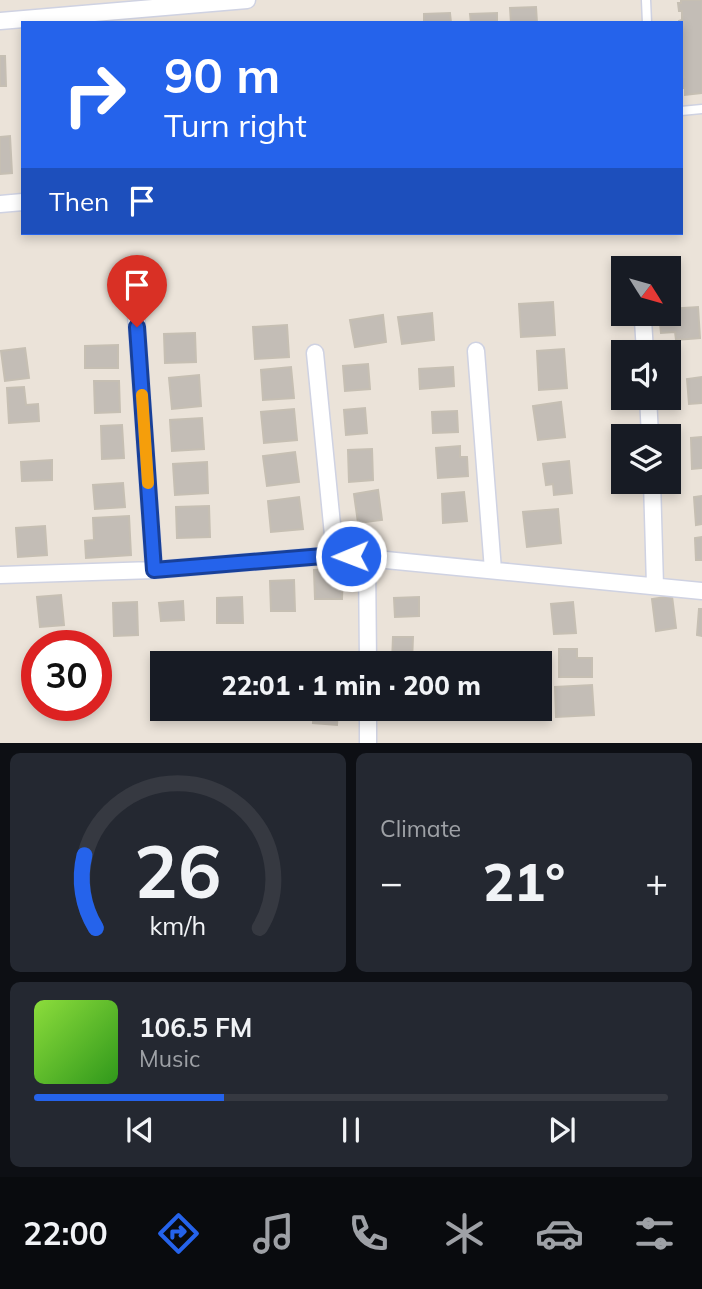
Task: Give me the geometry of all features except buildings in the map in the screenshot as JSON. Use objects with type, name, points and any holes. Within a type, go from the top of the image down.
[{"type":"street","points":[[0,21],[247,0]]},
{"type":"street","points":[[0,204],[21,202]]},
{"type":"street","points":[[135,300],[154,570]]},
{"type":"street","points":[[476,351],[493,570]]},
{"type":"street","points":[[315,353],[335,555]]},
{"type":"street","points":[[652,494],[655,586]]},
{"type":"street","points":[[0,575],[154,570],[335,555],[702,591]]},
{"type":"street","points":[[367,557],[368,651]]},
{"type":"street","points":[[368,721],[368,743]]},
{"type":"lane","points":[[646,0],[647,21]]},
{"type":"lane","points":[[683,111],[702,109]]},
{"type":"slow traffic","points":[[142,395],[148,483]]},
{"type":"route","points":[[137,327],[154,570],[335,555],[351,556]]}]
